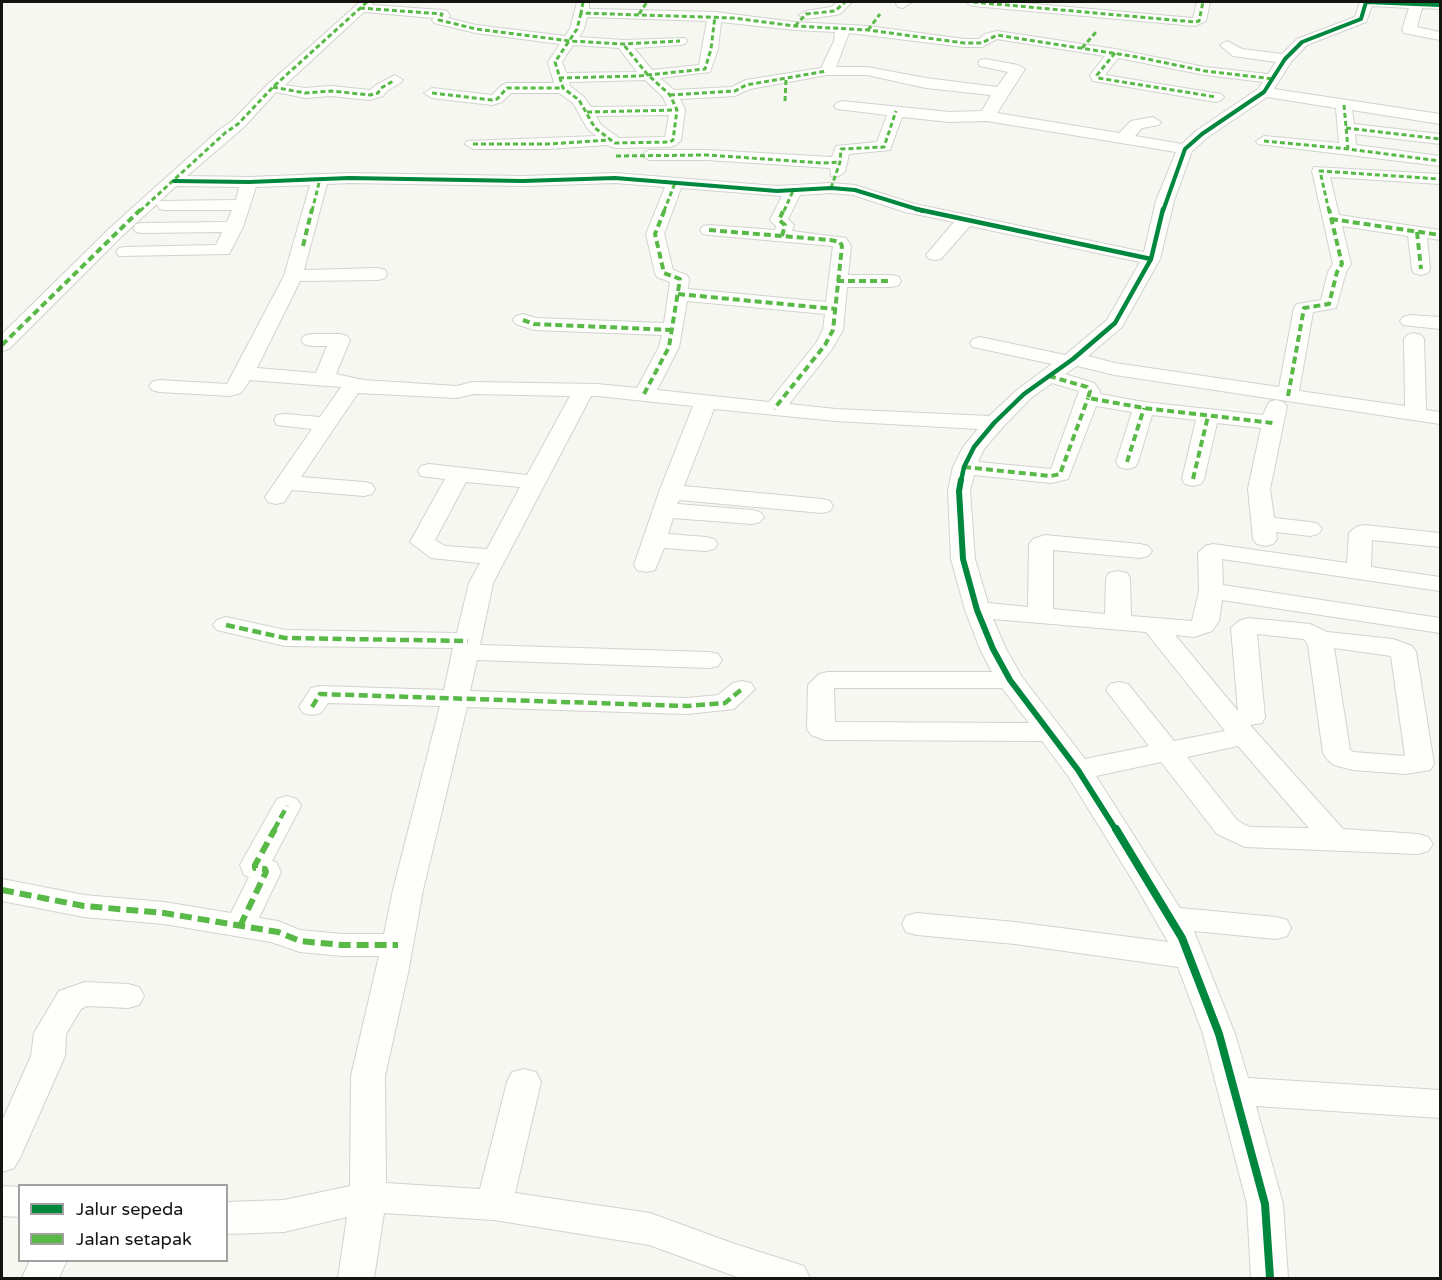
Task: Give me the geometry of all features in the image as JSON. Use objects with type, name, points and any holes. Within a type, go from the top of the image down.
[{"type":"street","points":[[639,14],[647,2]]},
{"type":"street","points":[[791,32],[806,14],[835,11],[845,2]]},
{"type":"street","points":[[973,2],[1194,22],[1199,21],[1202,6],[1105,2]]},
{"type":"street","points":[[1270,1278],[1265,1204],[1220,1034],[1190,957],[1170,918],[1078,770],[1010,680],[993,649],[977,610],[963,559],[959,491],[964,467],[974,447],[994,423],[1024,394],[1071,361],[1115,323],[1151,259],[1165,201],[1185,149],[1274,77],[1302,42],[1361,20],[1366,2],[1416,8],[1440,5]]},
{"type":"street","points":[[2,345],[117,231],[225,133],[238,124],[273,87],[364,5],[442,14],[439,20],[476,29],[570,41],[623,44],[680,41]]},
{"type":"street","points":[[623,44],[647,74],[670,95],[677,110],[673,140],[670,142],[614,146],[594,128],[579,100],[561,83],[555,62],[577,29],[582,7],[639,14],[715,16],[791,32],[842,35],[868,30],[971,43],[982,43],[990,37],[997,36],[1114,53],[1205,71],[1274,77]]},
{"type":"street","points":[[1416,8],[1440,18]]},
{"type":"street","points":[[1416,8],[1409,30],[1440,36]]},
{"type":"street","points":[[868,30],[880,14]]},
{"type":"street","points":[[432,93],[492,100],[497,99],[507,88],[705,69],[711,49],[715,16]]},
{"type":"street","points":[[1082,48],[1096,32]]},
{"type":"street","points":[[829,65],[842,35]]},
{"type":"street","points":[[1408,42],[1440,48]]},
{"type":"street","points":[[1227,45],[1274,77],[1344,105],[1440,119]]},
{"type":"street","points":[[1114,53],[1097,75],[1098,78],[1216,97]]},
{"type":"street","points":[[670,95],[735,92],[746,85],[786,79],[829,65],[879,62]]},
{"type":"street","points":[[985,63],[1018,69],[987,116]]},
{"type":"street","points":[[829,65],[926,83],[1001,92]]},
{"type":"street","points":[[785,101],[786,79]]},
{"type":"street","points":[[273,87],[305,93],[336,91],[370,95],[378,93],[381,88],[395,80]]},
{"type":"street","points":[[1344,105],[1348,149]]},
{"type":"street","points":[[842,106],[949,117],[987,116],[1185,149]]},
{"type":"street","points":[[587,112],[677,110]]},
{"type":"street","points":[[831,188],[843,148],[884,147],[896,111]]},
{"type":"street","points":[[1123,139],[1137,123],[1154,122]]},
{"type":"street","points":[[1346,128],[1440,139]]},
{"type":"street","points":[[1264,141],[1440,161]]},
{"type":"street","points":[[473,144],[614,146],[822,163],[840,162]]},
{"type":"street","points":[[614,146],[615,178]]},
{"type":"street","points":[[1310,529],[1264,532],[1259,489],[1273,423],[1283,395],[1304,308],[1329,304],[1337,272],[1342,264],[1321,170],[1440,179]]},
{"type":"street","points":[[174,181],[249,183],[320,179],[523,181],[615,178],[793,191],[831,188],[855,190],[911,208],[1151,259]]},
{"type":"street","points":[[159,386],[234,389],[244,374],[293,276],[320,179]]},
{"type":"street","points":[[125,252],[219,252],[223,250],[243,205],[249,183]]},
{"type":"street","points":[[644,394],[669,347],[673,330],[680,278],[664,273],[655,234],[675,183]]},
{"type":"street","points":[[782,236],[785,225],[779,220],[793,191]]},
{"type":"street","points":[[165,205],[243,205]]},
{"type":"street","points":[[1331,219],[1440,236]]},
{"type":"street","points":[[935,255],[966,220]]},
{"type":"street","points":[[142,228],[234,227]]},
{"type":"street","points":[[709,230],[840,242],[842,254],[833,330],[825,345],[774,409]]},
{"type":"street","points":[[1417,232],[1420,269]]},
{"type":"street","points":[[293,276],[378,274]]},
{"type":"street","points":[[837,281],[892,281]]},
{"type":"street","points":[[678,294],[836,309]]},
{"type":"street","points":[[523,320],[534,324],[673,330]]},
{"type":"street","points":[[1416,414],[1412,330],[1440,323]]},
{"type":"street","points":[[311,340],[340,340],[323,380]]},
{"type":"street","points":[[980,343],[1115,369],[1440,418]]},
{"type":"street","points":[[244,374],[354,383],[281,490],[364,489]]},
{"type":"street","points":[[964,467],[1050,476],[1060,474],[1090,391],[1087,387],[1049,376]]},
{"type":"street","points":[[352,386],[457,392],[472,388],[597,390],[836,416],[994,423]]},
{"type":"street","points":[[356,1278],[368,1197],[368,1076],[408,890],[481,583],[583,391]]},
{"type":"street","points":[[1088,398],[1144,408],[1273,423]]},
{"type":"street","points":[[646,565],[667,501],[706,401]]},
{"type":"street","points":[[1127,462],[1144,408]]},
{"type":"street","points":[[1193,479],[1208,416]]},
{"type":"street","points":[[285,420],[326,424]]},
{"type":"street","points":[[429,471],[534,482]]},
{"type":"street","points":[[459,474],[422,542],[439,553],[494,557]]},
{"type":"street","points":[[667,501],[822,506]]},
{"type":"street","points":[[667,501],[752,517]]},
{"type":"street","points":[[1359,572],[1360,533],[1440,540]]},
{"type":"street","points":[[654,540],[706,544]]},
{"type":"street","points":[[1040,616],[1041,544],[1045,542],[1140,551]]},
{"type":"street","points":[[1203,626],[1211,591],[1210,553],[1214,551],[1440,584]]},
{"type":"street","points":[[1118,578],[1118,622]]},
{"type":"street","points":[[1211,591],[1440,626]]},
{"type":"street","points":[[977,610],[1194,629],[1203,626],[1244,633]]},
{"type":"street","points":[[226,625],[285,638],[710,660]]},
{"type":"street","points":[[1154,626],[1248,727],[1335,839]]},
{"type":"street","points":[[1248,727],[1244,628],[1248,626],[1310,632],[1319,639],[1393,647],[1403,652],[1430,764],[1406,765],[1353,761],[1344,759],[1337,753],[1319,639]]},
{"type":"street","points":[[1010,680],[828,680],[821,685],[821,729],[825,731],[1050,732]]},
{"type":"street","points":[[312,707],[320,694],[687,706],[725,703],[742,689]]},
{"type":"street","points":[[1119,690],[1227,827],[1235,832],[1245,837],[1418,844]]},
{"type":"street","points":[[1078,770],[1170,753],[1248,727]]},
{"type":"street","points":[[240,926],[266,874],[264,869],[255,868],[255,865],[287,806]]},
{"type":"street","points":[[2,890],[84,906],[164,913],[278,932],[300,941],[342,945],[398,945]]},
{"type":"street","points":[[1170,918],[1276,928]]},
{"type":"street","points":[[917,924],[1015,933],[1190,957]]},
{"type":"street","points":[[2,1158],[48,1056],[50,1033],[70,1000],[85,994],[128,996]]},
{"type":"street","points":[[494,1205],[524,1082]]},
{"type":"street","points":[[1235,1091],[1440,1104]]},
{"type":"street","points":[[228,1218],[284,1216],[368,1197],[494,1205],[650,1229],[730,1259],[791,1278]]},
{"type":"street","points":[[2,1201],[18,1202]]},
{"type":"street","points":[[40,1278],[47,1262]]},
{"type":"marked path","points":[[2,345],[117,231],[225,133],[238,124],[273,87],[367,2]]},
{"type":"marked path","points":[[583,2],[581,13],[733,18],[795,26],[868,30],[964,43],[982,43],[997,35],[1137,57],[1205,71],[1274,79]]},
{"type":"marked path","points":[[639,14],[647,2]]},
{"type":"marked path","points":[[795,26],[806,14],[835,11],[845,2]]},
{"type":"marked path","points":[[973,2],[1195,22],[1199,21],[1203,2]]},
{"type":"marked path","points":[[360,8],[442,14],[439,20],[476,29],[570,41],[623,44],[680,41]]},
{"type":"marked path","points":[[581,13],[577,29],[555,62],[563,88],[579,100],[595,128],[615,143],[670,142],[673,140],[677,110],[670,95],[647,74],[623,44]]},
{"type":"marked path","points":[[868,30],[880,14]]},
{"type":"marked path","points":[[559,78],[638,76],[705,69],[711,49],[715,16]]},
{"type":"marked path","points":[[1082,48],[1096,32]]},
{"type":"marked path","points":[[1115,53],[1097,75],[1098,78],[1216,97]]},
{"type":"marked path","points":[[670,95],[735,91],[746,85],[827,71]]},
{"type":"marked path","points":[[785,101],[786,79]]},
{"type":"marked path","points":[[273,87],[305,93],[331,91],[370,95],[378,93],[381,88],[395,80]]},
{"type":"marked path","points":[[432,93],[492,100],[497,99],[507,88],[563,88]]},
{"type":"marked path","points":[[1344,105],[1348,149],[1440,161]]},
{"type":"marked path","points":[[587,112],[677,110]]},
{"type":"marked path","points":[[831,188],[840,162],[841,149],[884,147],[896,111]]},
{"type":"marked path","points":[[1346,128],[1440,139]]},
{"type":"marked path","points":[[473,144],[548,144],[610,140]]},
{"type":"marked path","points":[[1264,141],[1348,149]]},
{"type":"marked path","points":[[616,156],[707,155],[822,163],[840,162]]},
{"type":"marked path","points":[[1288,396],[1304,308],[1329,304],[1337,272],[1342,264],[1320,171],[1440,179]]},
{"type":"marked path","points":[[303,246],[320,179]]},
{"type":"marked path","points":[[644,394],[669,347],[673,330],[680,279],[664,273],[655,234],[675,183]]},
{"type":"marked path","points":[[782,236],[785,225],[779,220],[793,191]]},
{"type":"marked path","points":[[1331,219],[1440,235]]},
{"type":"marked path","points":[[709,230],[830,240],[840,242],[842,246],[833,330],[825,345],[774,409]]},
{"type":"marked path","points":[[1417,232],[1421,269]]},
{"type":"marked path","points":[[837,281],[892,281]]},
{"type":"marked path","points":[[678,294],[836,309]]},
{"type":"marked path","points":[[523,320],[534,324],[673,330]]},
{"type":"marked path","points":[[1049,376],[1087,387],[1090,391],[1088,398],[1144,408],[1273,423]]},
{"type":"marked path","points":[[964,467],[1051,476],[1060,474],[1088,398]]},
{"type":"marked path","points":[[1127,462],[1144,408]]},
{"type":"marked path","points":[[1193,479],[1208,416]]},
{"type":"marked path","points":[[226,625],[285,638],[468,641]]},
{"type":"marked path","points":[[312,707],[320,694],[687,706],[725,703],[742,689]]},
{"type":"marked path","points":[[240,926],[266,872],[265,869],[255,868],[255,865],[287,806]]},
{"type":"marked path","points":[[2,890],[84,906],[164,913],[278,932],[300,941],[342,945],[398,945]]},
{"type":"cycle path","points":[[1270,1278],[1265,1204],[1219,1034],[1190,957],[1182,938],[1145,875],[1078,770],[1010,680],[993,649],[977,610],[963,559],[959,491],[964,467],[974,447],[994,423],[1024,394],[1073,359],[1115,323],[1151,259],[1165,201],[1185,149],[1202,134],[1264,92],[1285,59],[1302,42],[1361,19],[1366,2],[1440,5]]},
{"type":"cycle path","points":[[174,181],[249,182],[349,178],[523,181],[615,178],[777,191],[831,188],[855,190],[911,208],[1151,259]]}]
